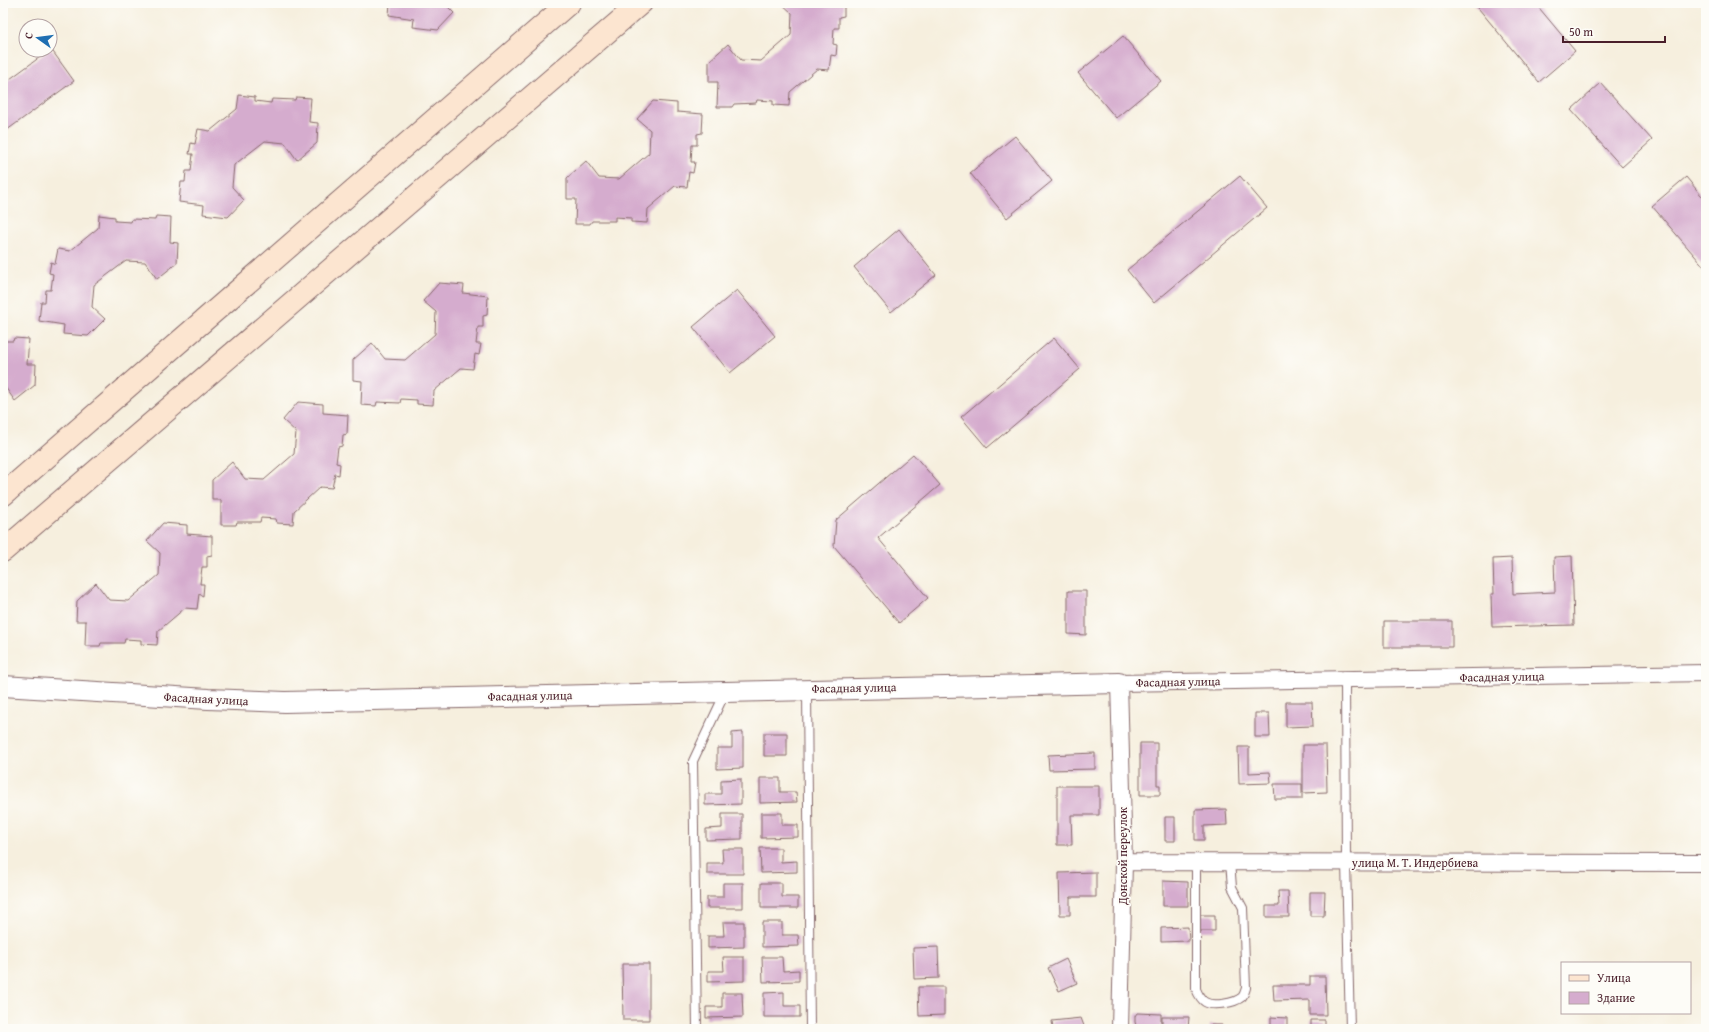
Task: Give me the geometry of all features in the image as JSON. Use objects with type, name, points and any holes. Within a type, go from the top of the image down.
[{"type":"main road","points":[[3,495],[569,3]]},
{"type":"main road","points":[[3,551],[641,3]]},
{"type":"street","name":"Фасадная улица","points":[[3,686],[255,702],[807,689],[1706,673]]},
{"type":"street","name":"Донской переулок","points":[[1119,683],[1124,862],[1120,1029]]},
{"type":"street","name":"улица М. Т. Индербиева","points":[[1124,862],[1706,863]]},
{"type":"lane","points":[[1345,680],[1346,862],[1350,1029]]},
{"type":"lane","points":[[807,689],[810,1029]]},
{"type":"lane","points":[[697,1029],[694,761],[726,691]]},
{"type":"lane","points":[[1196,862],[1196,989],[1200,999],[1206,1003],[1215,1004],[1234,1001],[1243,996],[1246,988],[1243,908],[1232,887],[1230,862]]},
{"type":"building","points":[[390,3],[444,3],[454,13],[438,30],[413,27],[414,19],[389,15]]},
{"type":"building","points":[[781,3],[844,3],[844,16],[839,17],[839,28],[834,28],[833,44],[837,45],[836,56],[831,55],[829,70],[817,69],[790,92],[789,106],[773,105],[773,101],[757,100],[756,103],[734,104],[732,107],[717,107],[718,82],[709,82],[709,61],[728,44],[741,60],[761,61],[791,35],[792,13]]},
{"type":"building","points":[[1474,3],[1535,3],[1575,51],[1539,82]]},
{"type":"building","points":[[1123,36],[1161,81],[1116,118],[1078,73]]},
{"type":"building","points":[[39,58],[57,58],[74,81],[3,133],[3,84]]},
{"type":"building","points":[[1601,83],[1652,140],[1622,167],[1571,110]]},
{"type":"building","points":[[239,95],[255,97],[255,101],[271,103],[272,99],[295,100],[296,97],[311,98],[309,122],[318,123],[317,143],[297,160],[285,143],[265,141],[234,165],[232,187],[244,200],[228,217],[203,214],[204,205],[179,202],[181,182],[185,182],[186,171],[191,171],[193,154],[189,154],[191,143],[195,144],[198,129],[210,131],[237,109]]},
{"type":"building","points":[[653,101],[677,103],[677,112],[703,114],[702,133],[697,134],[697,145],[692,145],[691,162],[695,162],[693,173],[689,172],[687,187],[675,186],[648,209],[647,223],[631,222],[631,218],[615,217],[615,221],[592,221],[590,224],[575,224],[576,199],[567,199],[567,178],[586,161],[599,178],[619,179],[649,153],[650,130],[637,119]]},
{"type":"building","points":[[1015,136],[1052,181],[1007,218],[970,173]]},
{"type":"building","points":[[1240,176],[1267,208],[1154,303],[1127,270]]},
{"type":"building","points":[[1686,177],[1706,201],[1706,269],[1652,206]]},
{"type":"building","points":[[99,215],[115,217],[115,221],[131,222],[132,219],[155,220],[156,216],[171,217],[170,242],[178,243],[177,263],[157,279],[145,262],[126,261],[94,285],[92,307],[105,319],[88,336],[63,334],[64,325],[39,321],[41,302],[45,302],[46,290],[51,290],[53,274],[49,273],[51,262],[55,264],[58,249],[70,251],[98,228]]},
{"type":"building","points":[[899,229],[936,275],[891,312],[854,267]]},
{"type":"building","points":[[439,283],[464,285],[463,293],[488,296],[487,315],[483,316],[483,327],[478,327],[476,344],[481,344],[479,355],[475,354],[473,369],[461,368],[434,391],[433,405],[417,404],[417,400],[401,399],[400,403],[377,402],[376,406],[361,405],[362,381],[353,380],[353,360],[372,343],[385,359],[405,360],[435,334],[436,312],[423,301]]},
{"type":"building","points":[[737,290],[775,336],[730,373],[693,327]]},
{"type":"building","points":[[14,338],[29,339],[27,364],[36,364],[35,385],[15,401],[3,384],[3,341],[13,341]]},
{"type":"building","points":[[1054,338],[1080,369],[987,448],[961,417]]},
{"type":"building","points":[[298,402],[323,404],[323,413],[348,415],[347,434],[343,435],[342,446],[338,447],[336,463],[340,464],[339,475],[335,474],[332,488],[320,487],[294,511],[293,524],[277,523],[276,519],[261,518],[260,522],[237,522],[236,525],[221,525],[221,500],[212,500],[212,480],[232,462],[245,479],[264,480],[294,454],[296,432],[283,420]]},
{"type":"building","points":[[913,454],[940,485],[878,538],[928,598],[899,623],[834,546],[836,520]]},
{"type":"building","points":[[163,523],[187,525],[187,534],[212,536],[212,555],[207,556],[207,567],[202,567],[200,584],[204,584],[203,596],[199,594],[197,609],[185,608],[158,631],[157,645],[141,644],[141,640],[125,639],[124,643],[101,643],[100,646],[85,646],[86,621],[76,621],[77,601],[96,583],[109,600],[128,601],[159,575],[160,553],[147,541]]},
{"type":"building","points":[[1572,556],[1574,625],[1492,627],[1491,594],[1494,594],[1493,559],[1512,558],[1513,594],[1555,592],[1554,557]]},
{"type":"building","points":[[1068,591],[1086,591],[1086,635],[1068,634]]},
{"type":"building","points":[[1384,621],[1452,621],[1452,647],[1384,647]]},
{"type":"building","points":[[1286,702],[1312,702],[1313,726],[1286,727]]},
{"type":"building","points":[[1255,713],[1269,713],[1270,737],[1255,737]]},
{"type":"building","points":[[743,732],[743,768],[717,769],[717,748],[732,748],[732,733]]},
{"type":"building","points":[[764,733],[787,733],[787,756],[764,756]]},
{"type":"building","points":[[1140,743],[1157,743],[1157,785],[1160,785],[1160,795],[1140,795]]},
{"type":"building","points":[[1303,745],[1326,745],[1327,792],[1303,793]]},
{"type":"building","points":[[1238,747],[1249,747],[1249,773],[1270,772],[1271,783],[1239,784]]},
{"type":"building","points":[[1095,753],[1095,769],[1049,770],[1048,755]]},
{"type":"building","points":[[760,778],[780,778],[780,792],[796,792],[797,802],[760,803]]},
{"type":"building","points":[[741,779],[741,804],[705,805],[705,794],[721,794],[721,780]]},
{"type":"building","points":[[1274,784],[1302,784],[1302,799],[1275,799]]},
{"type":"building","points":[[1057,786],[1099,786],[1099,815],[1071,815],[1072,845],[1057,845]]},
{"type":"building","points":[[1226,809],[1227,825],[1204,826],[1204,840],[1195,840],[1195,810]]},
{"type":"building","points":[[761,813],[782,813],[782,825],[798,825],[798,837],[761,838]]},
{"type":"building","points":[[722,814],[742,814],[742,839],[706,840],[706,829],[722,828]]},
{"type":"building","points":[[1165,817],[1175,817],[1175,841],[1165,841]]},
{"type":"building","points":[[760,848],[781,848],[781,862],[797,861],[797,872],[761,873]]},
{"type":"building","points":[[722,849],[743,849],[743,874],[707,874],[707,863],[723,863]]},
{"type":"building","points":[[1096,872],[1096,897],[1070,897],[1070,915],[1060,915],[1059,873]]},
{"type":"building","points":[[1163,881],[1188,882],[1188,906],[1163,906]]},
{"type":"building","points":[[723,883],[743,883],[743,908],[707,908],[707,897],[723,897]]},
{"type":"building","points":[[761,883],[782,883],[782,897],[798,897],[798,908],[761,908]]},
{"type":"building","points":[[1278,891],[1288,891],[1289,917],[1266,917],[1266,906],[1279,906]]},
{"type":"building","points":[[1310,892],[1325,892],[1324,916],[1310,916]]},
{"type":"building","points":[[1200,915],[1215,915],[1215,931],[1200,931]]},
{"type":"building","points":[[723,922],[744,922],[744,947],[708,948],[708,936],[724,936]]},
{"type":"building","points":[[762,922],[782,922],[782,935],[798,935],[799,946],[762,947]]},
{"type":"building","points":[[1188,927],[1189,941],[1161,942],[1161,928]]},
{"type":"building","points":[[938,947],[939,978],[914,979],[913,948]]},
{"type":"building","points":[[723,957],[744,957],[744,981],[708,982],[708,971],[724,971]]},
{"type":"building","points":[[762,957],[782,957],[783,971],[799,970],[799,981],[763,982]]},
{"type":"building","points":[[1066,959],[1077,983],[1059,991],[1048,968]]},
{"type":"building","points":[[622,964],[649,964],[649,1020],[623,1020]]},
{"type":"building","points":[[1310,976],[1325,976],[1326,1015],[1310,1015],[1310,1000],[1274,1001],[1273,985],[1310,985]]},
{"type":"building","points":[[918,987],[944,987],[944,1015],[919,1016]]},
{"type":"building","points":[[784,992],[784,1006],[800,1006],[800,1017],[764,1017],[764,993]]},
{"type":"building","points":[[722,993],[742,993],[743,1017],[706,1018],[706,1007],[722,1007]]},
{"type":"building","points":[[1137,1013],[1161,1014],[1161,1029],[1137,1029],[1135,1016]]},
{"type":"building","points":[[1162,1017],[1189,1017],[1188,1029],[1162,1029]]},
{"type":"building","points":[[1271,1017],[1287,1018],[1287,1029],[1271,1029]]},
{"type":"building","points":[[1081,1018],[1084,1026],[1082,1029],[1053,1029],[1052,1021]]},
{"type":"building","points":[[1311,1020],[1325,1020],[1325,1029],[1311,1029]]},
{"type":"building","points":[[1210,1025],[1222,1025],[1222,1029],[1210,1029]]}]
